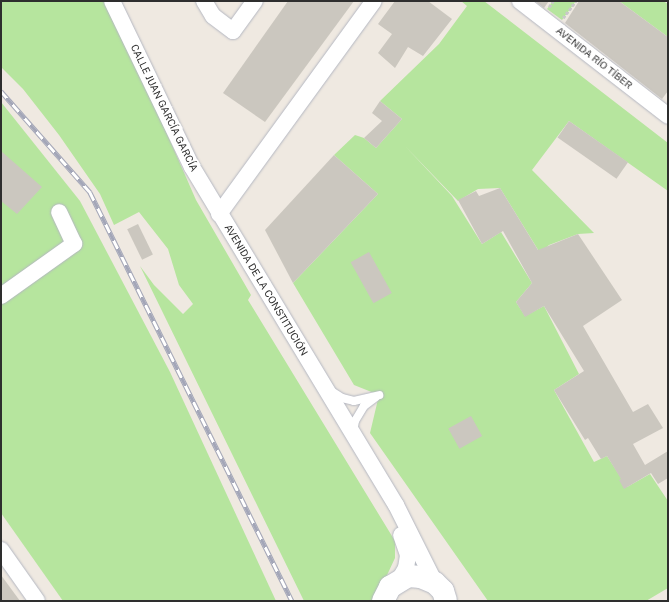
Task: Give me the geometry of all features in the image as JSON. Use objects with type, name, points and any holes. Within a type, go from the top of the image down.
[{"type":"main road","points":[[383,601],[390,587],[399,580],[421,576],[435,583],[443,592],[446,601]]},
{"type":"street","name":"CALLE JUAN GARCÍA GARCÍA","points":[[112,1],[192,167],[219,214]]},
{"type":"street","points":[[204,1],[213,16],[233,31],[255,1]]},
{"type":"street","points":[[219,214],[374,1]]},
{"type":"street","name":"AVENIDA RÍO TÍBER","points":[[520,1],[668,116]]},
{"type":"street","points":[[1,296],[74,244],[59,212]]},
{"type":"street","name":"AVENIDA DE LA CONSTITUCIÓN","points":[[219,214],[399,511],[435,583]]},
{"type":"street","name":"AVENIDA DE LA CONSTITUCIÓN","points":[[219,214],[252,287],[401,535],[408,555],[406,568],[399,580]]},
{"type":"street","points":[[1,550],[37,601]]},
{"type":"lane","points":[[285,321],[301,337],[331,391],[342,398],[354,401],[379,394],[364,406],[356,421],[353,433]]},
{"type":"path","points":[[562,20],[576,1]]},
{"type":"green space","points":[[1,1],[109,1],[196,200],[251,295],[248,300],[395,541],[395,558],[375,601],[304,601],[140,266],[154,285],[183,314],[193,304],[179,285],[168,249],[139,212],[114,225],[100,194],[59,135],[23,89],[1,67]]},
{"type":"green space","points":[[461,1],[484,1],[668,143],[668,191],[569,121],[532,170],[594,233],[578,234],[549,245],[540,253],[500,188],[478,189],[458,201],[404,145],[452,196],[482,244],[501,232],[532,283],[516,302],[525,316],[544,306],[579,374],[554,390],[594,462],[607,456],[627,487],[650,474],[668,501],[668,588],[646,601],[488,601],[370,433],[379,395],[354,385],[293,283],[378,194],[334,155],[355,135],[364,138],[376,148],[402,119],[380,101],[439,44],[467,6]]},
{"type":"green space","points":[[553,1],[576,1],[562,20],[547,9]]},
{"type":"green space","points":[[619,1],[663,1],[668,4],[668,37]]},
{"type":"green space","points":[[1,102],[80,201],[170,372],[276,601],[63,601],[1,513]]},
{"type":"building","points":[[288,1],[354,1],[265,122],[223,93]]},
{"type":"building","points":[[395,1],[428,1],[452,19],[423,56],[408,47],[395,68],[378,53],[392,34],[378,24]]},
{"type":"building","points":[[535,1],[549,1],[544,8]]},
{"type":"building","points":[[579,1],[619,1],[668,37],[668,91],[662,99],[565,23]]},
{"type":"building","points":[[380,101],[402,119],[376,148],[364,138],[382,121],[372,113]]},
{"type":"building","points":[[569,121],[628,162],[617,179],[558,137]]},
{"type":"building","points":[[1,151],[42,187],[17,214],[1,201]]},
{"type":"building","points":[[334,155],[378,194],[293,283],[265,230]]},
{"type":"building","points":[[500,188],[538,250],[578,234],[622,300],[583,326],[633,412],[648,404],[663,428],[633,444],[645,465],[668,451],[668,478],[658,484],[651,473],[624,489],[619,480],[621,479],[607,456],[601,459],[588,438],[585,440],[554,390],[584,371],[544,306],[525,317],[516,302],[532,283],[503,231],[482,244],[458,200],[476,191],[479,196]]},
{"type":"building","points":[[138,224],[153,255],[142,260],[127,229]]},
{"type":"building","points":[[369,252],[392,293],[373,303],[351,262]]},
{"type":"building","points":[[471,416],[482,436],[459,449],[448,429]]},
{"type":"building","points":[[1,575],[20,601],[1,601]]},
{"type":"railway","points":[[1,91],[90,192],[292,601]]}]
